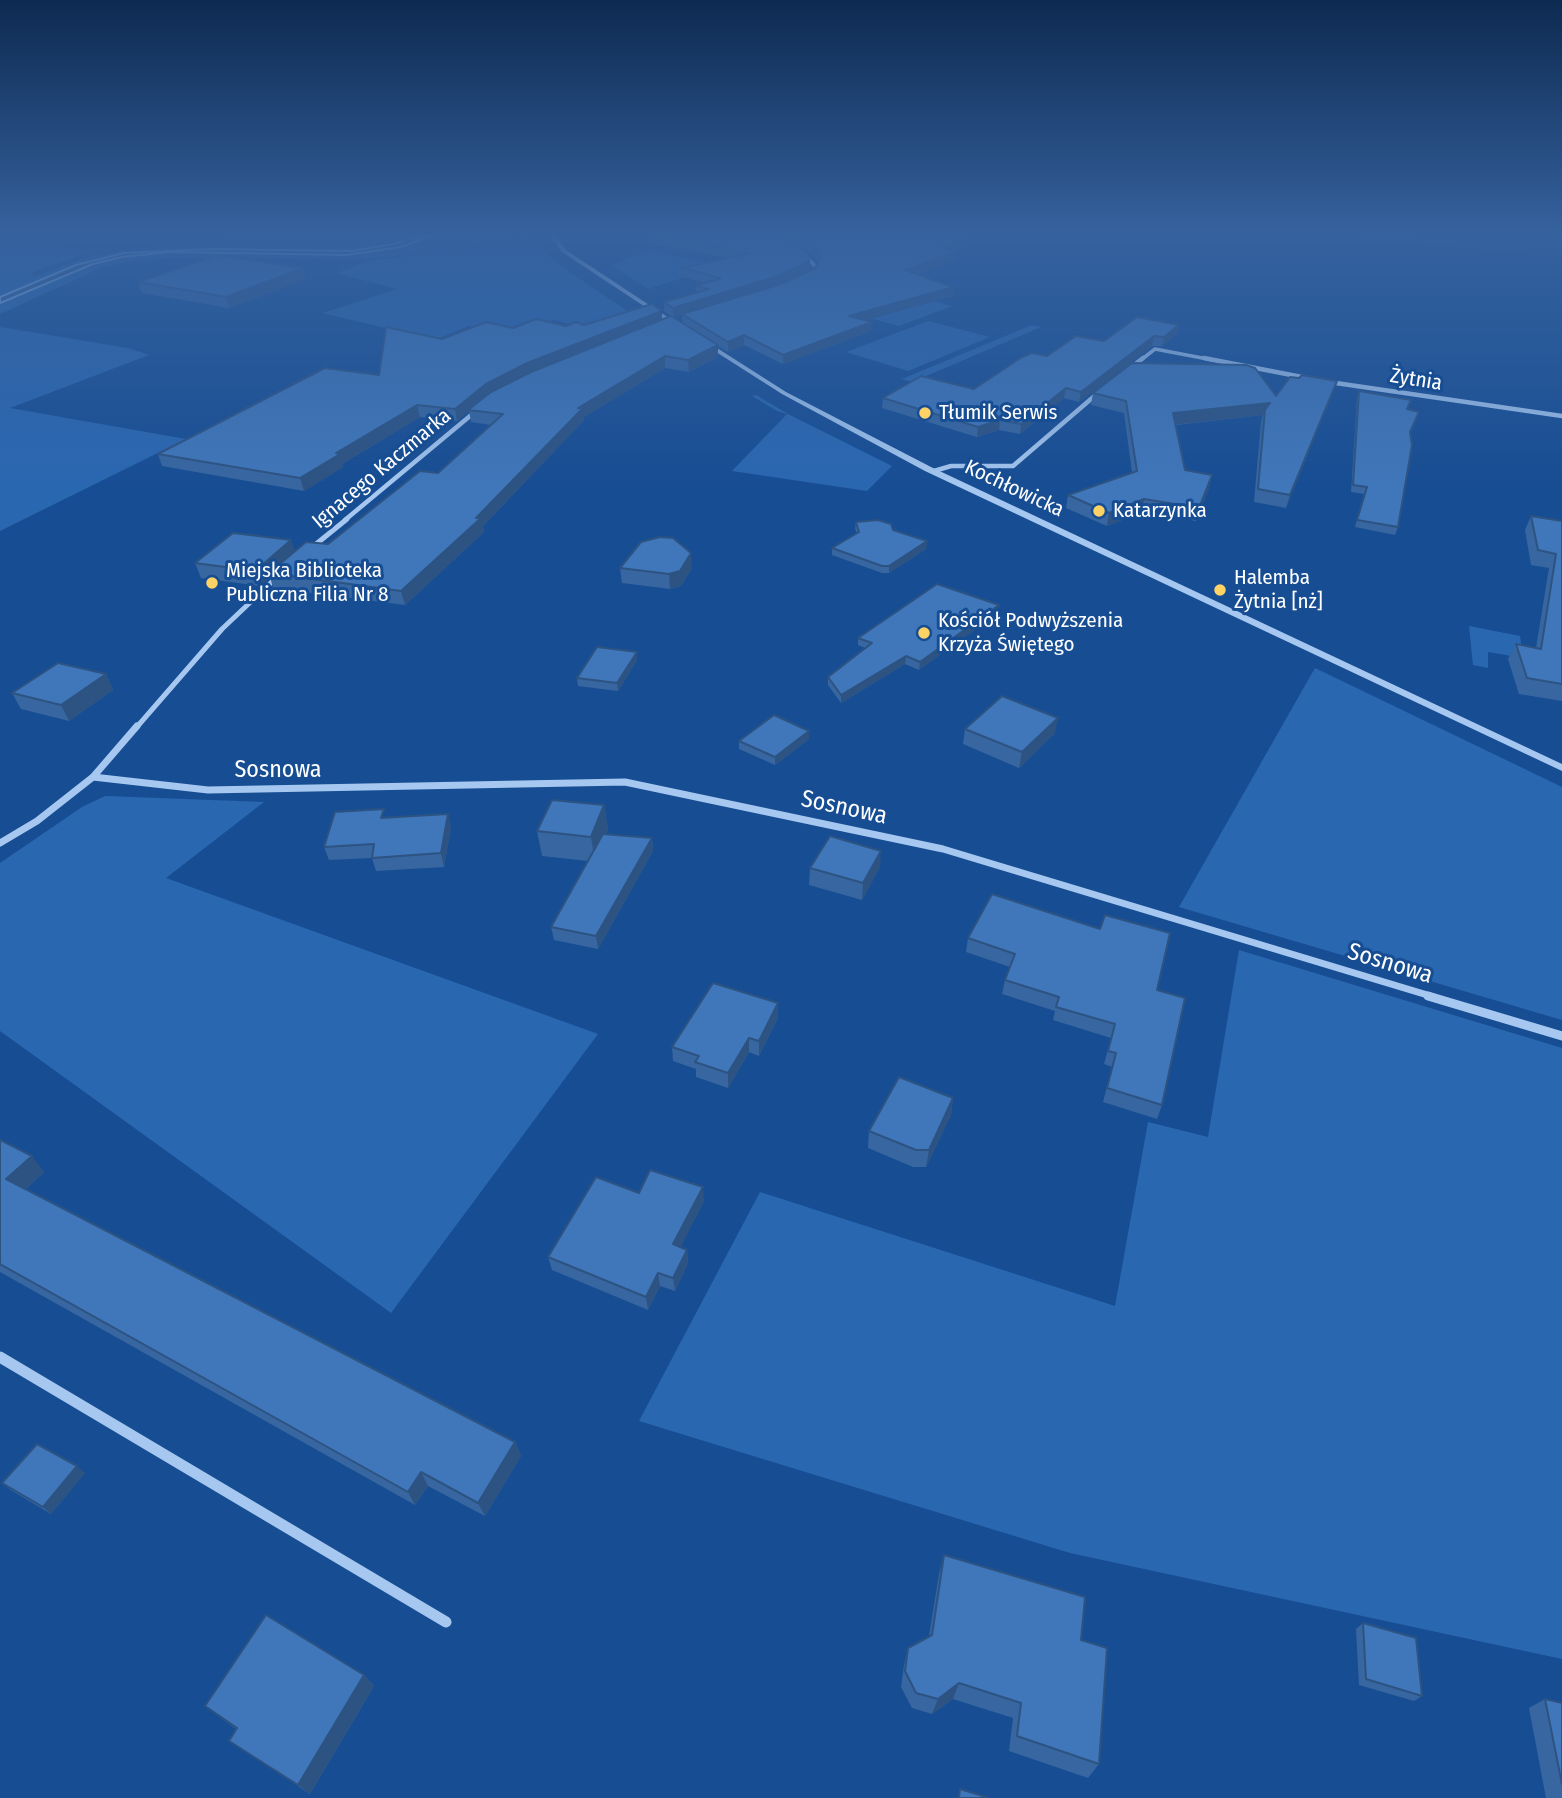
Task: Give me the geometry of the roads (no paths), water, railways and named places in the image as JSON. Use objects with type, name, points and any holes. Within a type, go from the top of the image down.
[{"type":"street","points":[[659,328],[675,321],[682,328]]},
{"type":"street","name":"Kochłowicka","points":[[692,335],[784,393],[934,471],[1562,768]]},
{"type":"street","points":[[1124,373],[1155,349],[1315,380]]},
{"type":"street","name":"Żytnia","points":[[1329,382],[1562,416]]},
{"type":"street","points":[[934,471],[951,466],[1013,466],[1103,389]]},
{"type":"street","name":"Ignacego Kaczmarka","points":[[303,554],[479,408]]},
{"type":"street","points":[[0,844],[37,821],[93,777],[222,629],[282,572]]},
{"type":"street","name":"Sosnowa","points":[[93,777],[208,790],[625,782],[943,849],[1562,1036]]},
{"type":"street","points":[[0,1357],[446,1622]]},
{"type":"place","name":"Tłumik Serwis","points":[[925,413]]},
{"type":"place","name":"Katarzynka","points":[[1099,511]]},
{"type":"place","name":"Miejska Biblioteka Publiczna Filia Nr 8","points":[[212,583]]},
{"type":"place","name":"Halemba Żytnia [nż]","points":[[1220,590]]},
{"type":"place","name":"Kościół Podwyższenia Krzyża Świętego","points":[[924,633]]}]
